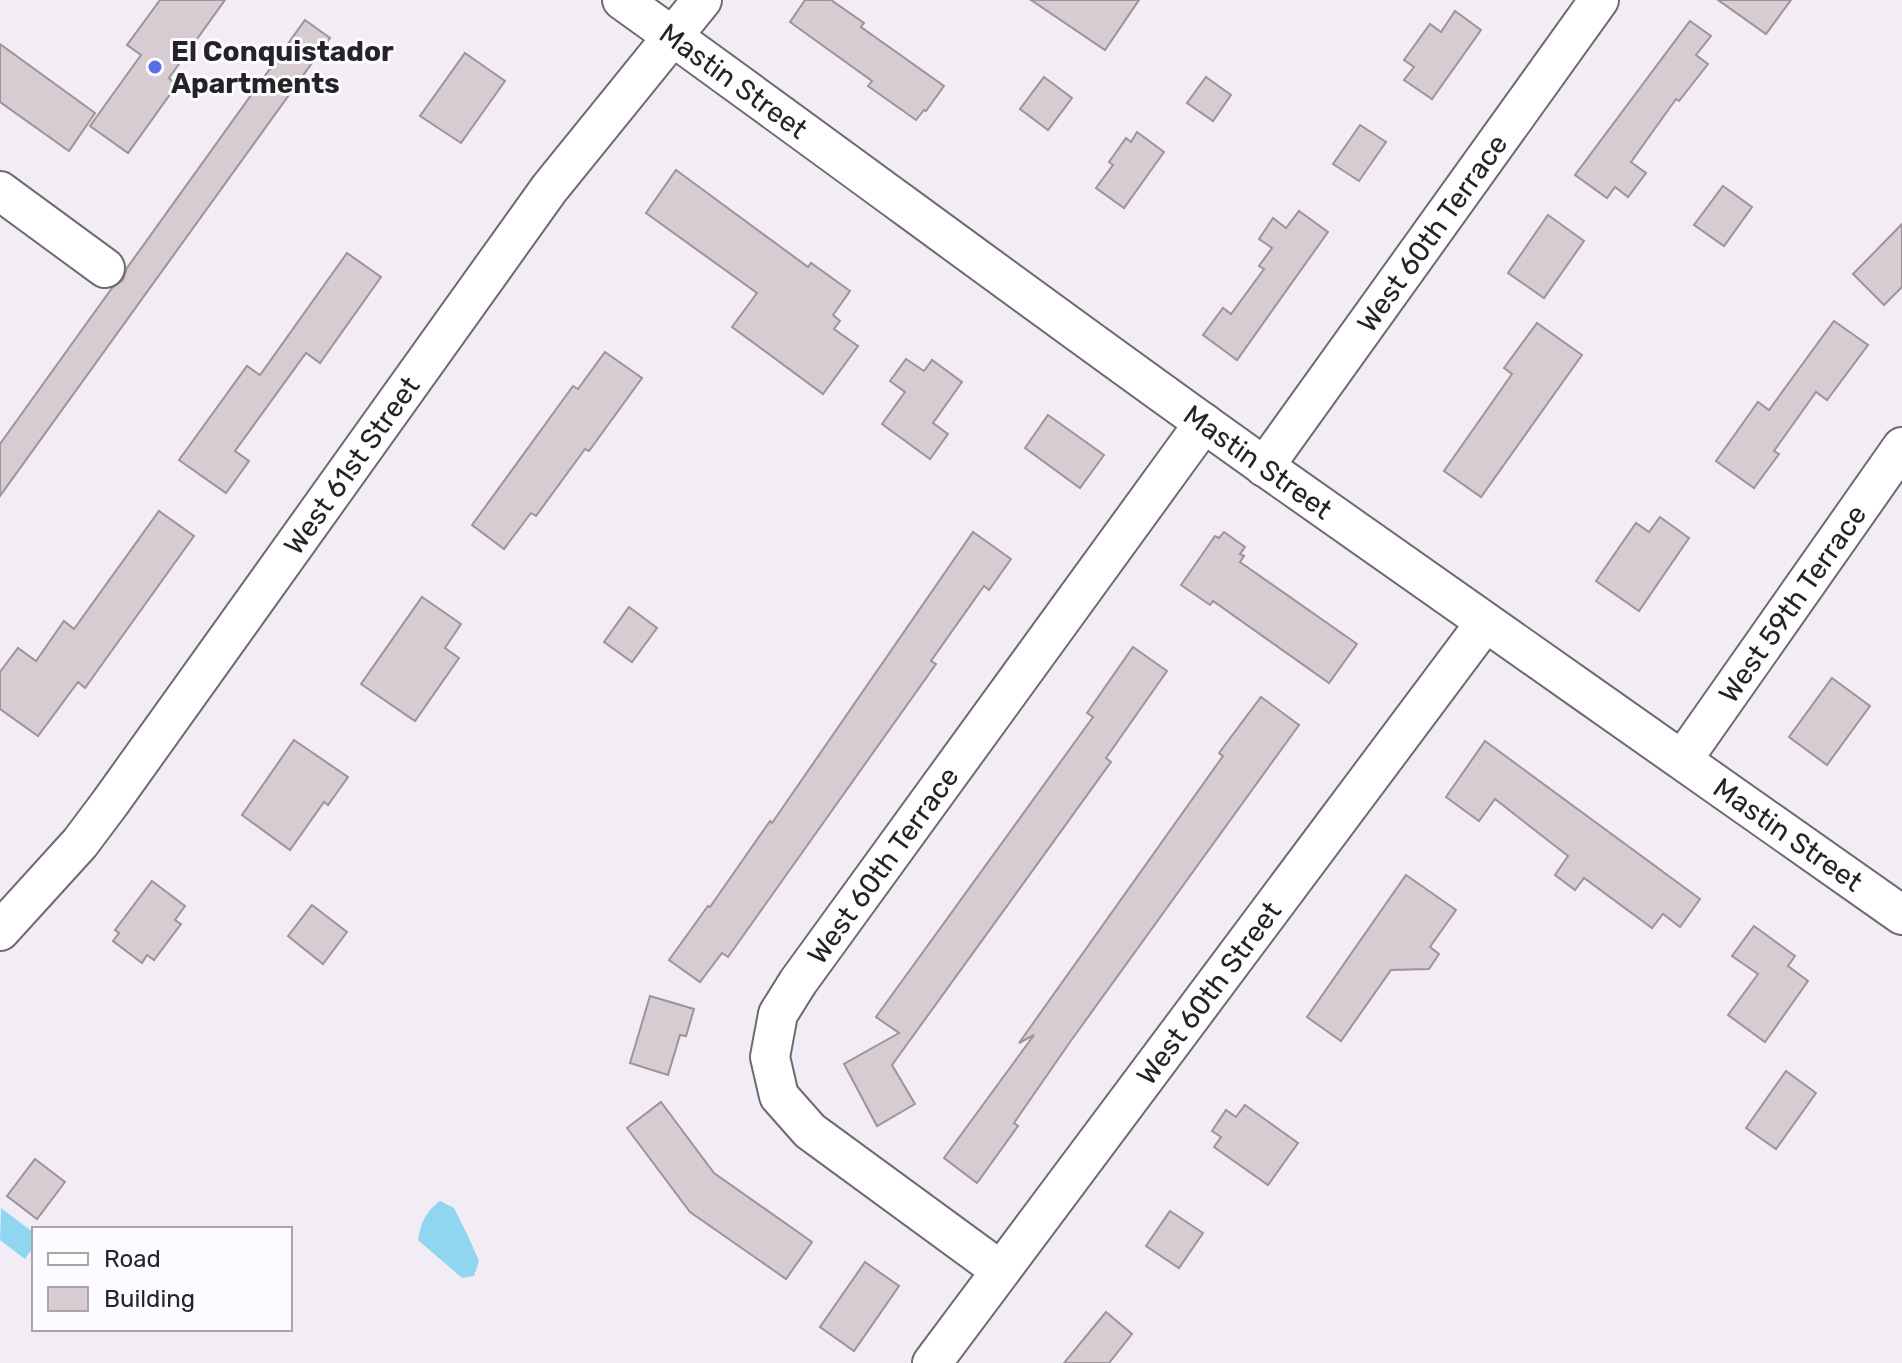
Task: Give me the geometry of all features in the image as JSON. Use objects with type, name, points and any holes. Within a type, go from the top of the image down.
[{"type":"street","name":"Mastin Street","points":[[622,0],[1264,467],[1902,915]]},
{"type":"street","name":"West 61st Street","points":[[0,931],[80,843],[549,189],[702,0]]},
{"type":"street","name":"West 60th Terrace","points":[[1264,467],[1599,0]]},
{"type":"street","points":[[0,191],[105,268]]},
{"type":"street","name":"West 60th Terrace","points":[[1000,1270],[810,1131],[779,1096],[770,1057],[778,1014],[798,982],[1204,423]]},
{"type":"street","name":"West 59th Terrace","points":[[1683,759],[1902,447]]},
{"type":"street","name":"West 60th Street","points":[[932,1363],[1485,623]]},
{"type":"water","points":[[440,1201],[454,1208],[468,1236],[479,1261],[474,1276],[462,1278],[418,1240],[424,1218]]},
{"type":"water","points":[[1,1208],[32,1231],[32,1249],[25,1259],[0,1240]]},
{"type":"building","name":"El Conquistador Apartments","points":[[160,0],[225,0],[169,78],[176,86],[128,153],[90,126],[141,55],[127,45]]},
{"type":"building","points":[[805,0],[831,0],[864,23],[861,27],[944,86],[926,111],[916,120],[868,86],[872,81],[790,22]]},
{"type":"building","points":[[1031,0],[1139,0],[1105,50]]},
{"type":"building","points":[[1718,0],[1791,0],[1766,34]]},
{"type":"building","points":[[1455,11],[1481,30],[1432,99],[1404,80],[1414,67],[1404,60],[1430,24],[1441,32]]},
{"type":"building","points":[[305,20],[330,38],[0,496],[0,444],[112,288],[123,280],[127,268]]},
{"type":"building","points":[[1690,21],[1711,36],[1696,55],[1708,64],[1679,101],[1676,99],[1631,162],[1646,173],[1628,197],[1615,187],[1607,198],[1575,175]]},
{"type":"building","points":[[0,44],[95,113],[69,151],[0,102]]},
{"type":"building","points":[[465,53],[505,81],[461,143],[420,116]]},
{"type":"building","points":[[1044,77],[1072,98],[1048,130],[1020,109]]},
{"type":"building","points":[[1206,77],[1231,95],[1213,121],[1187,103]]},
{"type":"building","points":[[1360,125],[1386,142],[1359,181],[1333,164]]},
{"type":"building","points":[[1137,132],[1164,152],[1124,208],[1096,188],[1113,165],[1109,162],[1126,138],[1131,142]]},
{"type":"building","points":[[676,170],[808,267],[811,263],[850,291],[833,315],[840,321],[834,329],[858,346],[823,394],[732,327],[757,293],[646,213]]},
{"type":"building","points":[[1723,186],[1752,207],[1724,246],[1694,225]]},
{"type":"building","points":[[1299,211],[1328,232],[1237,360],[1203,335],[1223,308],[1231,314],[1264,269],[1259,266],[1272,248],[1259,239],[1273,218],[1286,228]]},
{"type":"building","points":[[1548,215],[1584,241],[1544,298],[1508,273]]},
{"type":"building","points":[[1902,224],[1902,287],[1884,305],[1853,274]]},
{"type":"building","points":[[347,253],[381,277],[320,363],[306,353],[235,451],[249,461],[226,493],[179,460],[247,366],[260,375]]},
{"type":"building","points":[[1834,321],[1868,345],[1827,400],[1816,392],[1774,451],[1779,454],[1754,488],[1716,461],[1758,402],[1769,410]]},
{"type":"building","points":[[1537,323],[1582,355],[1481,497],[1444,471],[1512,374],[1504,368]]},
{"type":"building","points":[[605,352],[642,378],[589,451],[585,449],[536,516],[531,513],[504,549],[472,525],[573,386],[578,389]]},
{"type":"building","points":[[906,359],[924,371],[932,360],[962,382],[933,423],[948,434],[930,459],[882,424],[905,392],[890,381]]},
{"type":"building","points":[[1048,415],[1104,455],[1080,488],[1025,448]]},
{"type":"building","points":[[159,511],[194,536],[85,688],[78,682],[38,736],[0,709],[0,672],[18,648],[36,661],[64,621],[74,629]]},
{"type":"building","points":[[1660,517],[1689,538],[1639,611],[1596,581],[1636,523],[1649,532]]},
{"type":"building","points":[[973,532],[1011,559],[989,590],[984,586],[931,661],[936,664],[728,957],[722,953],[700,982],[669,960],[770,821],[772,823]]},
{"type":"building","points":[[1224,532],[1245,547],[1240,554],[1244,556],[1240,562],[1357,644],[1329,683],[1213,601],[1210,605],[1181,585],[1215,536],[1219,538]]},
{"type":"building","points":[[422,597],[461,624],[445,648],[459,658],[415,721],[361,684]]},
{"type":"building","points":[[629,607],[657,628],[632,662],[604,642]]},
{"type":"building","points":[[1133,647],[1167,671],[1106,758],[1111,762],[892,1065],[915,1104],[877,1126],[844,1064],[899,1033],[876,1017],[1093,717],[1087,713]]},
{"type":"building","points":[[1832,678],[1870,706],[1827,765],[1789,737]]},
{"type":"building","points":[[1261,697],[1299,725],[1070,1042],[1014,1123],[1018,1126],[977,1183],[944,1158],[1034,1035],[1019,1043],[1223,756],[1219,753]]},
{"type":"building","points":[[294,740],[348,777],[328,805],[324,802],[290,850],[242,815]]},
{"type":"building","points":[[1485,741],[1700,899],[1680,927],[1663,914],[1652,928],[1584,878],[1575,890],[1555,875],[1568,856],[1495,799],[1479,821],[1446,797]]},
{"type":"building","points":[[1406,875],[1456,910],[1430,947],[1439,954],[1429,969],[1391,970],[1341,1041],[1307,1017]]},
{"type":"building","points":[[152,881],[185,906],[175,920],[181,924],[154,960],[147,955],[142,963],[113,941],[119,933],[115,930]]},
{"type":"building","points":[[312,905],[347,932],[323,964],[288,936]]},
{"type":"building","points":[[1754,926],[1795,956],[1788,966],[1808,981],[1765,1042],[1728,1015],[1758,974],[1732,956]]},
{"type":"building","points":[[650,996],[694,1009],[686,1036],[680,1035],[668,1075],[630,1063]]},
{"type":"building","points":[[1786,1071],[1816,1093],[1776,1149],[1746,1128]]},
{"type":"building","points":[[661,1102],[714,1173],[812,1242],[786,1279],[690,1212],[627,1128]]},
{"type":"building","points":[[1245,1105],[1298,1143],[1268,1185],[1214,1147],[1221,1137],[1212,1131],[1226,1110],[1236,1117]]},
{"type":"building","points":[[35,1159],[65,1182],[37,1219],[7,1196]]},
{"type":"building","points":[[1170,1211],[1203,1233],[1179,1268],[1146,1246]]},
{"type":"building","points":[[865,1262],[899,1286],[854,1351],[820,1327]]},
{"type":"building","points":[[1106,1312],[1132,1334],[1109,1363],[1064,1363]]},
{"type":"place","name":"El Conquistador Apartments","points":[[155,67]]}]
